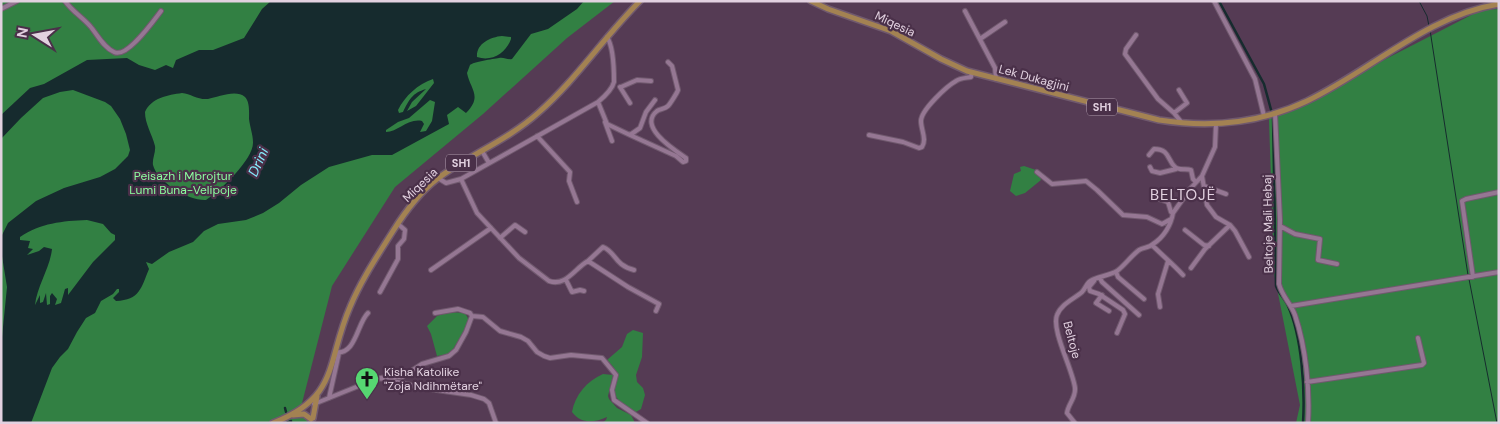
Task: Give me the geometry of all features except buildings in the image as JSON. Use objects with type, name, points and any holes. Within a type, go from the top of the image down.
[{"type":"main road","name":"Miqesia","points":[[319,392],[326,381],[337,353],[343,324],[353,299],[398,224],[416,199],[438,178],[515,131],[538,114],[564,88],[640,1]]},
{"type":"main road","name":"Miqesia","points":[[811,1],[828,9],[883,28],[941,59]]},
{"type":"main road","name":"SH1","points":[[1266,116],[1306,101],[1327,90],[1433,26],[1472,10],[1499,4]]},
{"type":"main road","name":"Lek Dukagjini","points":[[941,59],[972,72],[1135,116],[1182,123],[1216,124],[1266,116]]},
{"type":"main road","name":"SH1","points":[[273,423],[307,404],[319,392]]},
{"type":"main road","points":[[312,421],[314,404],[319,392]]},
{"type":"main road","points":[[307,404],[312,421]]},
{"type":"main road","points":[[290,415],[302,414],[312,421]]},
{"type":"street","points":[[1,9],[17,1]]},
{"type":"street","points":[[65,1],[88,23],[106,46],[115,54],[128,49],[161,11]]},
{"type":"street","points":[[1214,1],[1255,79],[1266,116]]},
{"type":"street","points":[[965,10],[995,68],[996,79]]},
{"type":"street","points":[[980,39],[1005,22]]},
{"type":"street","points":[[1136,35],[1126,49],[1125,54],[1158,98],[1182,123]]},
{"type":"street","points":[[438,178],[445,183],[461,179],[598,102],[614,84],[611,52],[607,37]]},
{"type":"street","points":[[603,118],[610,125],[676,156],[684,162],[686,161],[686,158],[656,134],[652,125],[653,116],[658,110],[668,106],[677,92],[674,72],[668,62]]},
{"type":"street","points":[[869,135],[922,147],[924,141],[921,123],[922,115],[941,93],[956,80],[971,77],[972,72]]},
{"type":"street","points":[[621,87],[637,80],[651,81]]},
{"type":"street","points":[[614,84],[621,87],[630,103]]},
{"type":"street","points":[[1174,113],[1187,103],[1179,90]]},
{"type":"street","points":[[630,135],[640,128],[646,112],[655,100]]},
{"type":"street","points":[[598,102],[612,141]]},
{"type":"street","name":"Beltoje Mali Hebaj","points":[[1274,113],[1280,226],[1279,284],[1280,289],[1291,306],[1302,342],[1308,421]]},
{"type":"street","points":[[1216,124],[1215,147],[1202,176],[1207,205],[1216,217],[1230,225],[1240,238],[1249,257]]},
{"type":"street","points":[[538,136],[570,172],[569,181],[577,202]]},
{"type":"street","points":[[1149,155],[1154,149],[1162,151],[1167,154],[1178,169]]},
{"type":"street","points":[[482,151],[489,163]]},
{"type":"street","points":[[466,160],[472,172]]},
{"type":"street","points":[[1150,167],[1160,174],[1178,169],[1191,170],[1193,179],[1196,182]]},
{"type":"street","points":[[1036,172],[1052,184],[1080,181],[1089,183],[1123,215],[1147,217],[1162,224],[1173,215],[1168,202],[1156,198]]},
{"type":"street","name":"Beltoje","points":[[1075,423],[1067,413],[1074,398],[1075,388],[1066,354],[1058,335],[1056,316],[1062,308],[1082,292],[1089,282],[1116,272],[1140,249],[1152,245],[1166,231],[1173,215],[1202,176]]},
{"type":"street","points":[[461,179],[475,210],[519,258],[549,281],[553,283],[566,280],[603,247],[622,265],[634,270]]},
{"type":"street","points":[[1204,186],[1226,194]]},
{"type":"street","points":[[1470,278],[1462,202],[1466,199],[1499,192]]},
{"type":"street","points":[[380,292],[398,259],[398,246],[405,235],[405,230],[398,224]]},
{"type":"street","points":[[500,238],[515,225],[525,232]]},
{"type":"street","points":[[1191,268],[1230,225]]},
{"type":"street","points":[[1280,226],[1295,234],[1320,239],[1318,260],[1336,264]]},
{"type":"street","points":[[432,270],[491,228]]},
{"type":"street","points":[[1185,230],[1204,245],[1209,246]]},
{"type":"street","points":[[1152,245],[1168,261],[1171,261],[1182,275]]},
{"type":"street","points":[[588,260],[628,287],[659,304],[656,311]]},
{"type":"street","points":[[1160,307],[1158,294],[1168,261]]},
{"type":"street","points":[[1116,272],[1118,277],[1144,299]]},
{"type":"street","points":[[1291,306],[1499,272]]},
{"type":"street","points":[[1100,278],[1102,282],[1139,315]]},
{"type":"street","points":[[566,280],[572,292],[584,291]]},
{"type":"street","points":[[1094,281],[1089,289],[1102,295],[1123,310],[1125,314],[1117,333]]},
{"type":"street","points":[[1102,295],[1096,303],[1109,311]]},
{"type":"street","points":[[434,313],[458,309],[470,313],[472,316],[483,317],[500,331],[521,337],[528,341],[537,352],[550,358],[571,355],[602,358],[616,374],[612,390],[614,400],[647,423]]},
{"type":"street","points":[[329,398],[337,353],[344,351],[353,341],[361,327],[363,318],[368,313]]},
{"type":"street","points":[[314,404],[380,378],[402,377],[422,364],[449,356],[456,350],[472,316]]},
{"type":"street","points":[[1306,382],[1422,365],[1424,363],[1418,338]]},
{"type":"street","points":[[380,378],[484,399],[489,402],[496,423]]},
{"type":"green space","name":"Peisazh i Mbrojtur Lumi Buna-Velipoje","points":[[1,1],[615,1],[567,38],[483,114],[395,187],[332,286],[300,411],[300,417],[306,418],[308,423],[1,423]]},
{"type":"green space","points":[[1499,9],[1499,423],[1296,423],[1300,405],[1274,273],[1269,119],[1481,10]]},
{"type":"green space","points":[[1024,166],[1039,171],[1041,180],[1025,193],[1016,196],[1010,191],[1014,174],[1021,171],[1020,167]]},
{"type":"green space","points":[[449,312],[465,313],[469,320],[468,324],[452,351],[449,354],[437,356],[427,326],[437,316]]},
{"type":"green space","points":[[633,330],[643,333],[642,357],[636,375],[637,382],[643,388],[645,395],[641,409],[636,412],[619,401],[615,395],[617,376],[615,369],[607,360],[622,347],[627,334]]},
{"type":"green space","points":[[603,374],[613,375],[609,399],[617,408],[631,415],[635,423],[602,423],[607,417],[588,421],[579,419],[572,412],[576,400],[583,389],[592,380]]},
{"type":"water","name":"Drini","points":[[271,1],[584,1],[577,9],[548,29],[531,34],[512,59],[499,58],[470,65],[467,73],[475,97],[474,102],[466,113],[458,107],[447,115],[449,124],[392,155],[372,155],[329,167],[263,213],[246,220],[218,224],[204,231],[193,242],[169,252],[152,264],[146,262],[149,269],[135,295],[116,301],[113,298],[119,292],[119,289],[117,289],[113,294],[101,301],[95,313],[86,318],[68,349],[52,368],[31,423],[1,423],[1,347],[7,287],[1,250],[2,235],[8,223],[36,201],[64,188],[100,177],[115,169],[128,156],[130,150],[120,119],[111,106],[73,90],[43,98],[1,139],[1,115],[30,88],[44,84],[87,60],[127,58],[139,65],[155,70],[166,65],[173,68],[176,60],[199,50],[213,50],[244,38],[262,9]],"holes":[[[497,37],[511,37],[511,39],[506,48],[498,55],[488,58],[477,57],[477,52],[481,45]],[[433,79],[434,83],[416,106],[407,111],[412,102],[426,89],[414,95],[403,112],[399,113],[398,110],[408,95],[427,81]],[[182,93],[208,99],[227,94],[237,94],[245,97],[248,102],[253,139],[252,149],[235,174],[206,200],[183,194],[167,184],[153,165],[155,146],[146,121],[145,112],[151,103]],[[430,100],[435,102],[432,121],[426,131],[420,132],[424,124],[422,121],[412,121],[395,130],[386,132],[386,130],[398,122],[409,118]],[[87,220],[103,224],[115,235],[115,240],[93,262],[68,295],[68,288],[65,289],[61,303],[55,305],[57,299],[52,293],[50,304],[47,305],[46,293],[43,302],[40,303],[40,295],[35,305],[52,249],[44,247],[27,255],[33,249],[28,248],[30,241],[20,240],[20,237],[44,226]]]},
{"type":"waterway","points":[[1219,1],[1264,84],[1273,117],[1276,286],[1288,306],[1297,333],[1302,363],[1303,423]]},
{"type":"waterway","points":[[1419,1],[1427,16],[1429,26]]},
{"type":"waterway","points":[[1430,30],[1468,275]]},
{"type":"waterway","points":[[1469,279],[1497,423]]},
{"type":"waterway","points":[[285,408],[286,412]]},
{"type":"waterway","points":[[286,423],[291,421]]},
{"type":"place","name":"Kisha Katolike \"Zoja Ndihmëtare\"","points":[[367,400]]},
{"type":"district","name":"BELTOJË","points":[[1183,195]]}]
